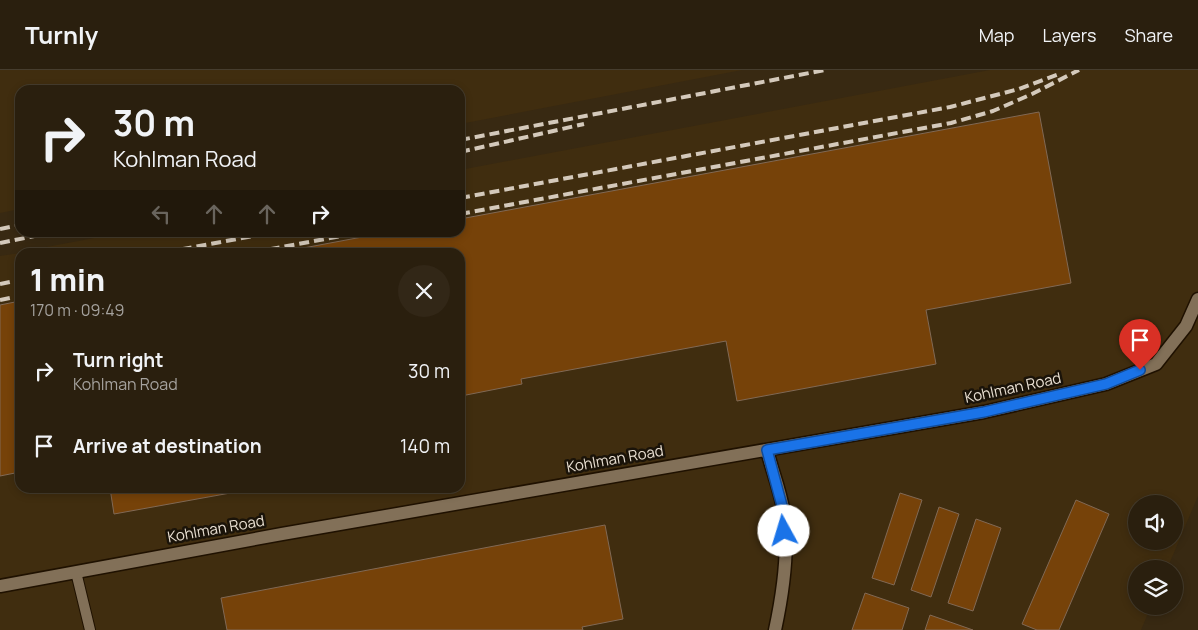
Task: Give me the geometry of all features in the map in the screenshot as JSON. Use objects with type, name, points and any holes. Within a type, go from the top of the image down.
[{"type":"street","name":"Kohlman Road","points":[[0,586],[282,534],[984,412],[1106,384],[1156,364],[1186,326],[1198,299]]},
{"type":"street","points":[[767,450],[784,513],[783,578],[775,630]]},
{"type":"lane","points":[[76,572],[90,630]]},
{"type":"shaded area","points":[[0,70],[742,70],[465,123],[465,85],[15,85],[15,210],[0,213]]},
{"type":"shaded area","points":[[990,70],[1198,70],[1198,496],[1183,531],[1183,495],[1128,495],[1128,550],[1175,550],[1171,560],[1128,560],[1128,615],[1147,615],[1141,630],[0,630],[0,256],[15,254],[15,493],[465,493],[465,248],[41,248],[100,237],[465,237],[465,169]]},
{"type":"building","points":[[1039,112],[1071,283],[926,310],[936,364],[737,401],[726,341],[521,379],[522,384],[465,395],[465,248],[303,248],[362,237],[465,237],[465,218]]},
{"type":"building","points":[[15,302],[15,473],[0,476],[0,305]]},
{"type":"building","points":[[111,493],[230,493],[114,514]]},
{"type":"building","points":[[900,493],[922,500],[894,585],[872,578]]},
{"type":"building","points":[[1076,500],[1109,514],[1059,630],[1037,630],[1022,624]]},
{"type":"building","points":[[939,507],[959,514],[931,597],[911,590]]},
{"type":"building","points":[[976,519],[1001,528],[973,611],[948,603]]},
{"type":"building","points":[[605,525],[623,619],[582,627],[583,630],[227,630],[221,598]]},
{"type":"building","points":[[865,593],[909,608],[902,630],[852,630]]},
{"type":"building","points":[[930,615],[973,630],[925,630]]},
{"type":"railway","points":[[465,139],[825,70]]},
{"type":"railway","points":[[465,213],[951,123],[993,111],[1079,70]]},
{"type":"railway","points":[[465,197],[950,107],[1019,89],[1059,74]]},
{"type":"railway","points":[[465,151],[584,124]]},
{"type":"railway","points":[[0,229],[15,226]]},
{"type":"railway","points":[[0,243],[30,237]]},
{"type":"railway","points":[[189,248],[248,237]]},
{"type":"railway","points":[[277,248],[336,237]]},
{"type":"railway","points":[[0,284],[15,281]]},
{"type":"railway","points":[[0,300],[15,297]]},
{"type":"route","points":[[784,531],[784,513],[767,450],[984,412],[1106,384],[1140,370]]}]
